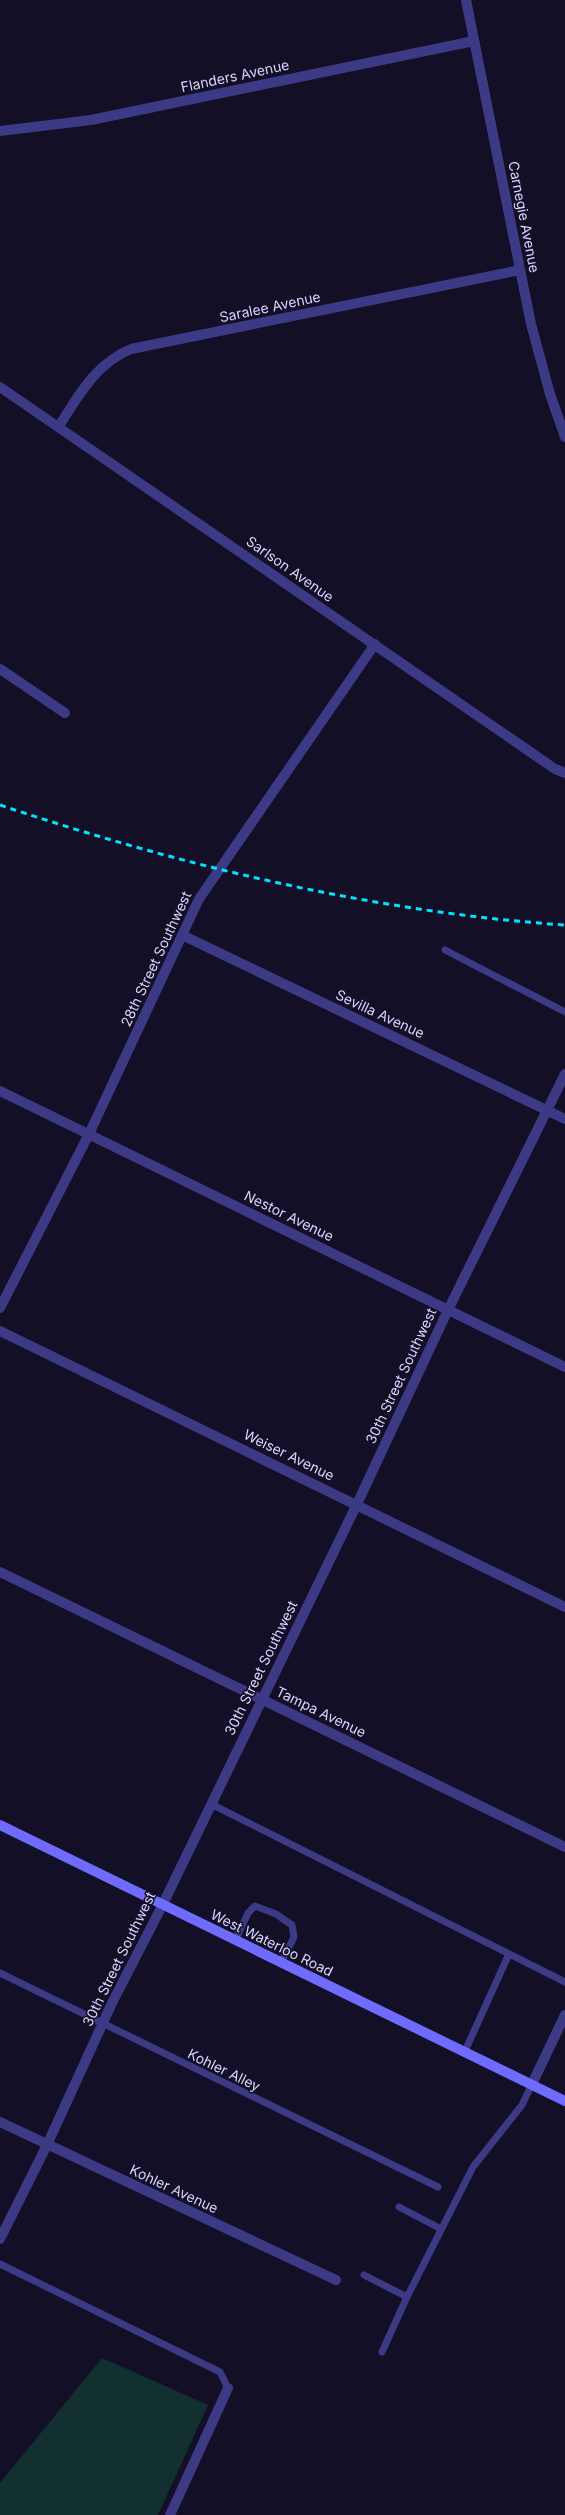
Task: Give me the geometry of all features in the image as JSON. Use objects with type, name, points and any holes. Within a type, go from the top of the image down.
[{"type":"main road","name":"West Waterloo Road","points":[[0,1825],[162,1906],[565,2100]]},
{"type":"street","name":"Carnegie Avenue","points":[[466,0],[531,324],[548,387],[565,437]]},
{"type":"street","name":"Flanders Avenue","points":[[0,131],[91,120],[474,41]]},
{"type":"street","name":"Saralee Avenue","points":[[59,426],[90,378],[106,363],[131,349],[520,270]]},
{"type":"street","name":"Sarlson Avenue","points":[[0,387],[59,426],[555,769],[565,773]]},
{"type":"street","name":"28th Street Southwest","points":[[0,1308],[88,1134],[199,899],[375,644]]},
{"type":"street","points":[[0,669],[65,713]]},
{"type":"street","name":"Sevilla Avenue","points":[[182,935],[547,1109],[565,1120]]},
{"type":"street","name":"30th Street Southwest","points":[[0,2239],[47,2146],[102,2024],[162,1906],[448,1310],[565,1074]]},
{"type":"street","name":"Nestor Avenue","points":[[0,1091],[565,1367]]},
{"type":"street","name":"Weiser Avenue","points":[[0,1331],[565,1607]]},
{"type":"street","name":"Tampa Avenue","points":[[0,1572],[565,1847]]},
{"type":"street","points":[[532,2084],[565,2015]]},
{"type":"street","name":"Kohler Avenue","points":[[0,2122],[47,2146],[336,2280]]},
{"type":"street","points":[[170,2515],[228,2388]]},
{"type":"lane","points":[[445,950],[565,1012]]},
{"type":"lane","points":[[211,1804],[565,1982]]},
{"type":"lane","points":[[235,1940],[248,1913],[255,1906],[276,1914],[292,1925],[294,1937],[281,1963]]},
{"type":"lane","points":[[465,2051],[509,1954]]},
{"type":"lane","name":"Kohler Alley","points":[[0,1973],[438,2187]]},
{"type":"lane","points":[[382,2352],[407,2297],[472,2167],[522,2105],[532,2084]]},
{"type":"lane","points":[[399,2208],[441,2229]]},
{"type":"lane","points":[[0,2264],[220,2372],[228,2388]]},
{"type":"lane","points":[[364,2275],[407,2297]]},
{"type":"green space","points":[[102,2358],[208,2405],[158,2515],[0,2515],[0,2483]]},
{"type":"railway","points":[[0,805],[138,848],[279,883],[421,909],[493,919],[565,925]]}]
